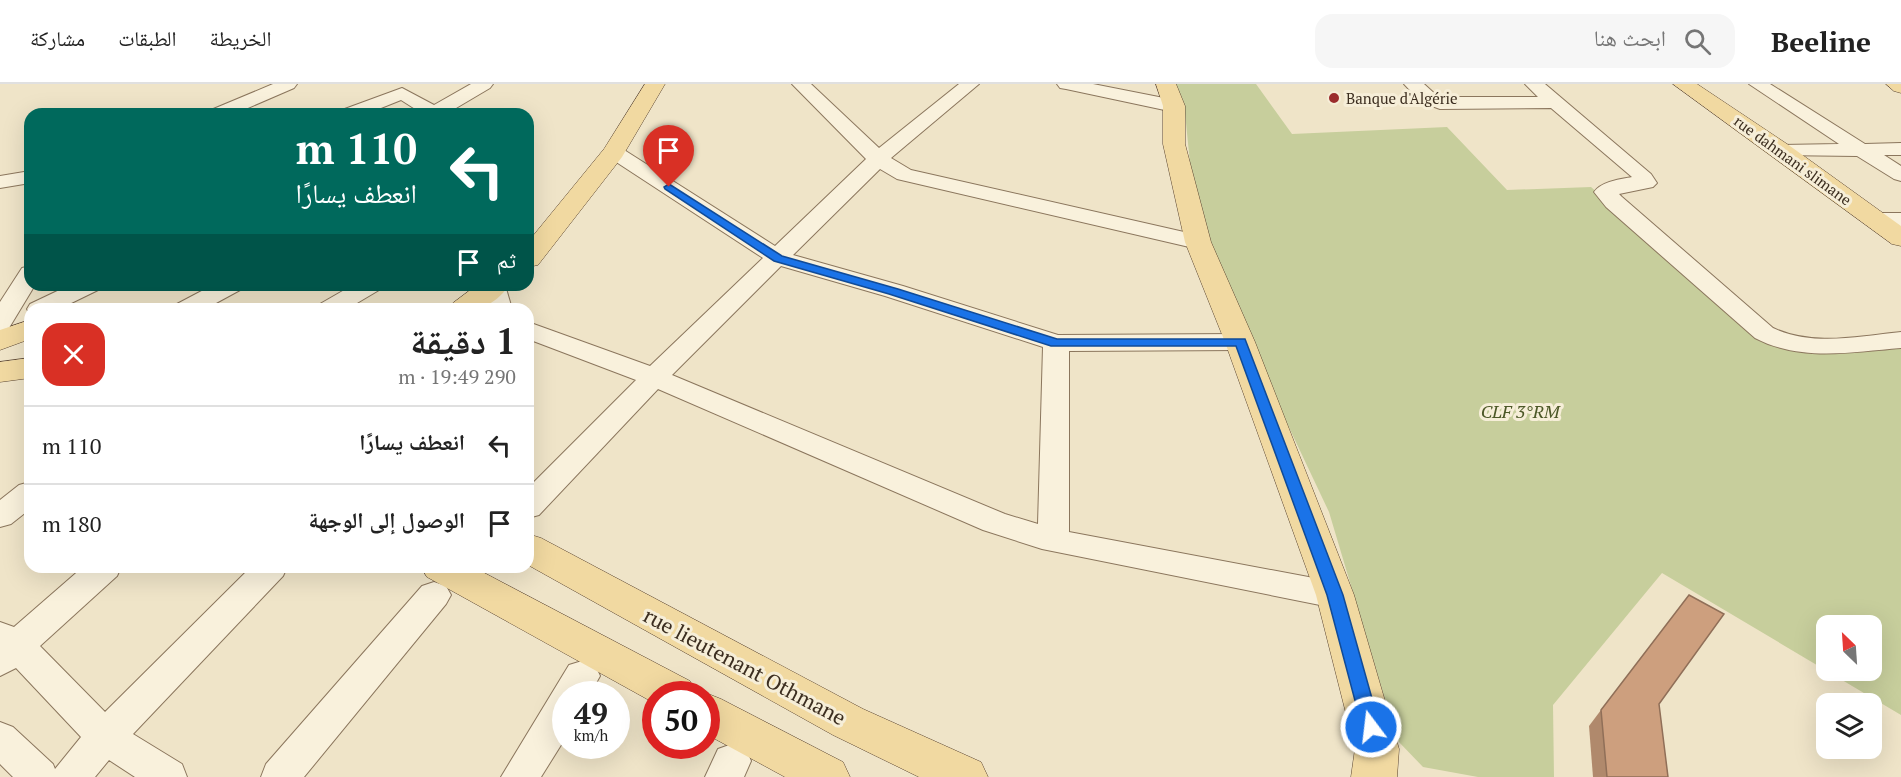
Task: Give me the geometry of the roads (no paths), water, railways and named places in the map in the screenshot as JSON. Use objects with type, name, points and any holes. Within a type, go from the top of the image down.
[{"type":"main road","points":[[534,252],[614,152],[655,84]]},
{"type":"main road","name":"rue dahmani slimane","points":[[1683,84],[1782,151],[1901,238]]},
{"type":"main road","points":[[1896,84],[1901,87]]},
{"type":"main road","points":[[1170,95],[1174,144],[1198,242],[1240,342],[1335,595],[1383,768]]},
{"type":"main road","points":[[475,303],[496,293]]},
{"type":"main road","points":[[0,341],[24,331]]},
{"type":"main road","name":"rue lieutenant Othmane","points":[[534,551],[848,722],[965,777]]},
{"type":"main road","points":[[453,577],[650,681]]},
{"type":"main road","points":[[720,720],[827,777]]},
{"type":"street","points":[[232,108],[288,84]]},
{"type":"street","points":[[444,108],[484,84]]},
{"type":"street","points":[[801,84],[878,159],[904,175],[1198,242]]},
{"type":"street","points":[[534,501],[654,377],[878,159],[970,84]]},
{"type":"street","points":[[1066,84],[1170,95]]},
{"type":"street","points":[[1413,84],[1428,98],[1440,103],[1555,102]]},
{"type":"street","points":[[1534,84],[1641,174],[1646,183],[1622,185],[1605,192],[1614,202],[1764,333],[1775,340],[1815,346],[1901,340]]},
{"type":"street","points":[[1758,84],[1901,175]]},
{"type":"street","points":[[1782,84],[1898,152]]},
{"type":"street","points":[[361,108],[397,88],[425,108]]},
{"type":"street","points":[[1782,151],[1898,152]]},
{"type":"street","points":[[614,152],[778,258],[894,291],[1056,343],[1240,342]]},
{"type":"street","points":[[0,182],[24,178]]},
{"type":"street","points":[[1876,220],[1901,220]]},
{"type":"street","points":[[0,323],[24,281]]},
{"type":"street","points":[[52,303],[76,291]]},
{"type":"street","points":[[197,303],[220,291]]},
{"type":"street","points":[[339,303],[360,291]]},
{"type":"street","points":[[534,332],[654,377],[994,522],[1053,541],[1335,595]]},
{"type":"street","points":[[1053,541],[1056,343]]},
{"type":"street","points":[[0,516],[24,498]]},
{"type":"street","points":[[98,573],[6,647],[105,737],[168,777]]},
{"type":"street","points":[[71,777],[105,737],[266,573]]},
{"type":"street","points":[[280,777],[453,577]]},
{"type":"street","points":[[520,777],[552,725]]},
{"type":"street","points":[[0,739],[39,777]]},
{"type":"place","name":"Banque d'Algérie","points":[[1334,98]]},
{"type":"park label","name":"CLF 3°RM","points":[[1520,411]]}]
